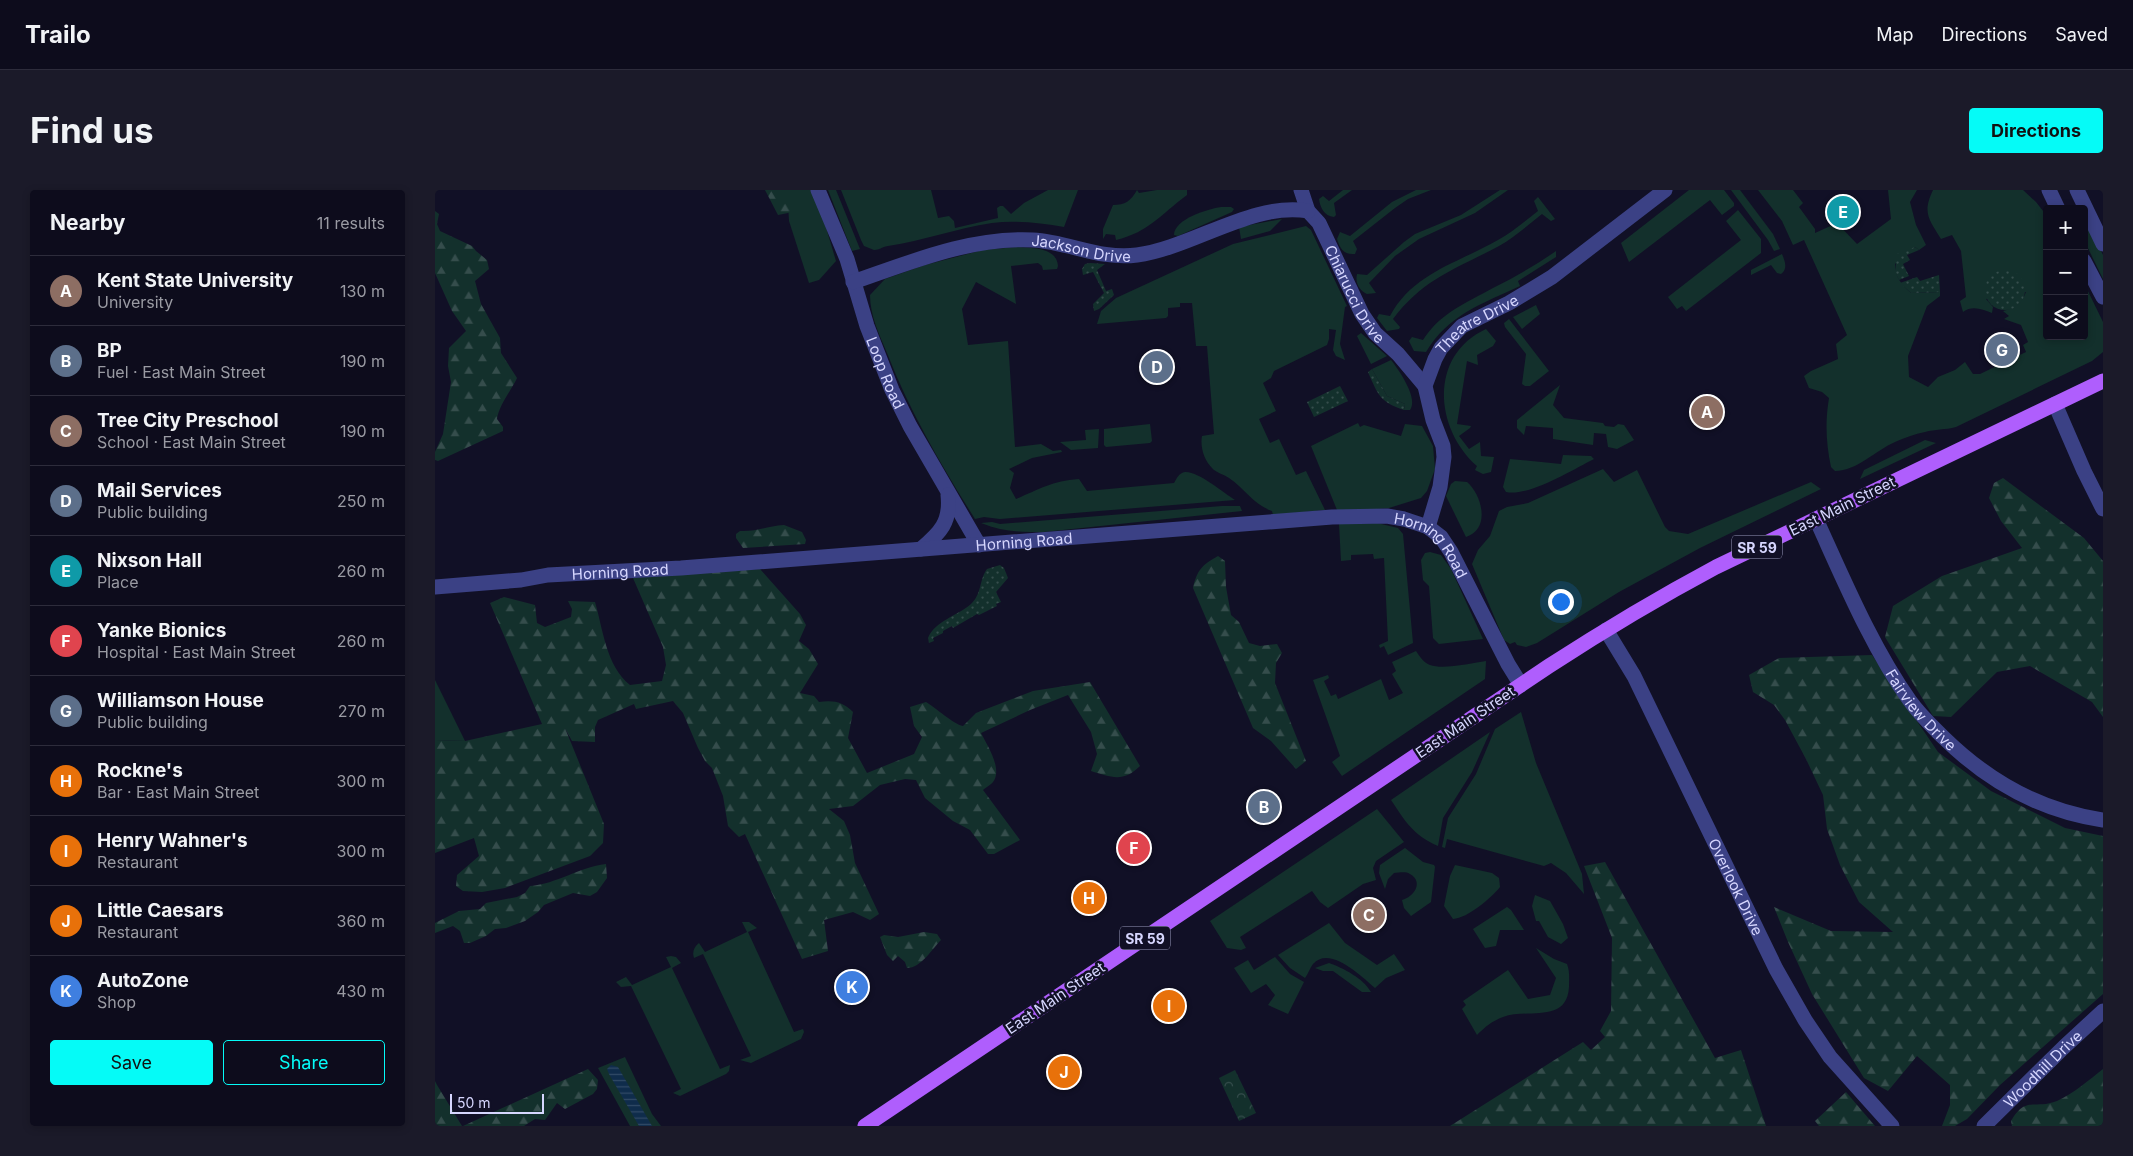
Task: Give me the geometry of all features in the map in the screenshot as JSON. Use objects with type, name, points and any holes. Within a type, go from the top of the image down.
[{"type":"main road","name":"East Main Street","points":[[865,1126],[1521,684],[1605,630],[1715,567],[2103,381]]},
{"type":"street","name":"Loop Road","points":[[818,190],[847,259],[870,334],[892,390],[948,494],[979,545]]},
{"type":"street","name":"Chiarucci Drive","points":[[1301,190],[1308,211],[1319,223],[1362,314],[1375,334],[1398,354],[1425,386]]},
{"type":"street","name":"Theatre Drive","points":[[1425,386],[1441,348],[1462,326],[1509,303],[1552,277],[1665,190]]},
{"type":"street","points":[[2049,190],[2056,205]]},
{"type":"street","points":[[2077,190],[2103,244]]},
{"type":"street","name":"Jackson Drive","points":[[853,282],[945,251],[987,242],[1034,240],[1074,247],[1099,254],[1136,255],[1175,245],[1245,218],[1284,211],[1308,211]]},
{"type":"street","points":[[2088,269],[2103,297]]},
{"type":"street","points":[[1425,386],[1444,457],[1440,487],[1428,527]]},
{"type":"street","points":[[2055,404],[2103,509]]},
{"type":"street","points":[[921,549],[935,536],[943,525],[950,509],[948,494]]},
{"type":"street","name":"Horning Road","points":[[435,587],[521,580],[548,575],[681,568],[1332,517],[1387,516],[1404,519],[1428,527],[1441,537],[1451,552],[1505,658],[1521,684]]},
{"type":"street","name":"Fairview Drive","points":[[1816,519],[1888,666],[1910,702],[1926,721],[1975,766],[2020,795],[2082,817],[2103,820]]},
{"type":"street","name":"Overlook Drive","points":[[1605,630],[1634,676],[1772,961],[1805,1020],[1830,1057],[1892,1126]]},
{"type":"street","name":"Woodhill Drive","points":[[1984,1126],[2103,1011]]},
{"type":"green space","points":[[765,190],[791,190],[793,212],[778,215]]},
{"type":"green space","points":[[787,190],[811,190],[825,224],[836,261],[819,280],[809,283],[789,221]]},
{"type":"green space","points":[[828,190],[836,190],[860,249],[852,251]]},
{"type":"green space","points":[[841,190],[931,190],[938,218],[949,216],[954,221],[955,228],[998,218],[997,208],[1000,206],[1003,206],[1011,214],[1024,203],[1048,190],[1078,190],[1064,227],[1028,222],[992,223],[874,250],[864,246]]},
{"type":"green space","points":[[1137,190],[1139,193],[1157,190],[1187,190],[1187,195],[1146,228],[1116,240],[1115,235],[1106,234],[1103,239],[1103,229],[1113,205],[1127,202]]},
{"type":"green space","points":[[1343,190],[1352,190],[1334,203],[1336,215],[1334,217],[1325,213],[1319,199],[1323,196],[1329,201]]},
{"type":"green space","points":[[1416,190],[1431,190],[1408,199],[1353,241],[1357,249],[1355,254],[1345,252],[1341,248],[1337,239],[1340,232],[1350,236],[1392,202]]},
{"type":"green space","points":[[1500,190],[1508,190],[1475,213],[1419,239],[1395,256],[1369,283],[1376,293],[1367,294],[1360,288],[1357,283],[1357,274],[1367,275],[1415,234],[1461,215]]},
{"type":"green space","points":[[1689,190],[1724,190],[1734,203],[1734,206],[1722,215],[1710,200],[1629,262],[1621,243]]},
{"type":"green space","points":[[1731,190],[1740,190],[1773,234],[1780,249],[1774,251]]},
{"type":"green space","points":[[1758,190],[1793,190],[1803,203],[1799,207],[1815,229],[1815,233],[1837,223],[1857,244],[1891,219],[1888,190],[1917,190],[1910,202],[1916,225],[1926,245],[1919,250],[1915,247],[1895,264],[1899,280],[1911,293],[1940,292],[1940,296],[1927,306],[1908,356],[1909,377],[1928,387],[1938,377],[1955,370],[1965,362],[1973,374],[1980,374],[2026,352],[2023,345],[2028,342],[2021,325],[2004,319],[2009,316],[2003,311],[2017,305],[2026,292],[1986,299],[1993,307],[1992,313],[1973,308],[1963,312],[1960,301],[1966,297],[1961,251],[1952,235],[1941,239],[1930,221],[1928,205],[1933,190],[2023,190],[2043,211],[2043,340],[2088,340],[2088,291],[2103,322],[2103,352],[2092,361],[1956,427],[1929,431],[1906,438],[1888,446],[1851,468],[1835,471],[1831,467],[1827,441],[1829,398],[1822,392],[1809,388],[1804,376],[1838,359],[1836,344],[1847,335],[1804,240],[1793,245],[1782,221]]},
{"type":"green space","points":[[1538,197],[1555,219],[1551,221],[1542,214],[1499,246],[1455,268],[1429,284],[1405,305],[1393,319],[1400,327],[1399,329],[1387,331],[1377,318],[1379,314],[1390,316],[1411,289],[1424,279],[1498,240],[1513,230],[1538,211],[1534,201]]},
{"type":"green space","points":[[1231,207],[1234,209],[1232,212],[1178,236],[1174,235],[1175,229],[1185,220],[1208,210]]},
{"type":"green space","points":[[1738,210],[1761,239],[1761,253],[1686,311],[1682,306],[1677,309],[1668,297],[1741,240],[1726,221]]},
{"type":"green space","points":[[435,211],[439,214],[437,224],[440,231],[472,246],[487,260],[489,269],[475,281],[481,304],[500,338],[501,353],[517,378],[498,414],[497,419],[503,427],[503,431],[438,461],[435,460],[435,452],[443,434],[451,382],[448,366],[449,348],[466,331],[452,311],[435,273]]},
{"type":"green space","points":[[1282,219],[1270,231],[1241,239],[1239,227]]},
{"type":"green space","points":[[2088,224],[2103,255],[2103,279],[2088,248]]},
{"type":"green space","points":[[1306,226],[1311,230],[1347,306],[1345,307],[1340,344],[1345,360],[1336,356],[1333,350],[1336,330],[1329,329],[1327,345],[1274,371],[1271,378],[1263,383],[1276,411],[1259,419],[1270,443],[1279,439],[1296,475],[1306,471],[1325,510],[1273,515],[1272,511],[1254,501],[1234,482],[1214,470],[1205,457],[1202,449],[1202,436],[1214,434],[1207,346],[1196,346],[1192,303],[1180,303],[1180,307],[1168,308],[1168,316],[1166,318],[1097,324],[1101,311],[1116,298],[1233,244]]},
{"type":"green space","points":[[1017,247],[1036,248],[1048,252],[1057,260],[1057,269],[1043,270],[1042,266],[1038,263],[1011,266],[1016,304],[976,282],[962,309],[968,345],[1008,341],[1015,447],[1041,444],[1053,451],[1061,450],[1062,452],[1032,458],[1009,469],[1014,473],[1010,488],[1016,499],[1046,486],[1070,480],[1079,479],[1087,491],[1174,483],[1185,472],[1197,475],[1235,500],[1000,519],[984,517],[975,519],[938,458],[896,375],[875,324],[870,295],[885,279],[925,265],[983,250]]},
{"type":"green space","points":[[1915,247],[1919,250],[1907,255],[1910,260],[1903,264],[1909,276],[1899,280],[1895,272],[1897,254]]},
{"type":"green space","points":[[1556,251],[1556,257],[1518,281],[1520,286],[1456,319],[1435,339],[1426,352],[1414,351],[1409,341],[1412,337],[1423,340],[1445,316],[1525,271]]},
{"type":"green space","points":[[1782,254],[1785,267],[1781,274],[1777,273],[1771,265],[1751,275],[1751,270]]},
{"type":"green space","points":[[1085,264],[1105,264],[1097,270],[1106,291],[1112,289],[1114,295],[1099,309],[1094,311],[1093,304],[1104,293],[1093,272],[1083,275],[1082,269]]},
{"type":"green space","points":[[2009,270],[2016,273],[2022,279],[2025,290],[2024,298],[2016,307],[2009,310],[2001,310],[1994,307],[1986,298],[1985,286],[1988,279],[1997,271]]},
{"type":"green space","points":[[1939,275],[1940,292],[1911,293],[1900,283],[1917,277],[1920,281]]},
{"type":"green space","points":[[1536,305],[1540,314],[1522,329],[1513,317]]},
{"type":"green space","points":[[1509,319],[1549,371],[1530,386],[1522,384],[1526,354],[1505,327],[1504,323]]},
{"type":"green space","points":[[1486,329],[1496,341],[1493,346],[1477,355],[1478,365],[1467,361],[1457,424],[1471,426],[1459,436],[1469,449],[1480,442],[1481,456],[1494,457],[1491,472],[1483,474],[1475,470],[1477,466],[1463,451],[1453,433],[1446,414],[1444,394],[1447,374],[1454,357],[1467,341]]},
{"type":"green space","points":[[1361,333],[1387,356],[1371,364],[1357,336]]},
{"type":"green space","points":[[1391,360],[1403,377],[1410,392],[1412,405],[1410,410],[1404,410],[1405,404],[1387,396],[1372,369]]},
{"type":"green space","points":[[1372,369],[1387,396],[1405,404],[1404,410],[1390,404],[1381,397],[1374,387],[1368,372]]},
{"type":"green space","points":[[1560,385],[1553,405],[1564,418],[1603,423],[1605,426],[1624,425],[1634,440],[1617,449],[1608,447],[1606,434],[1594,433],[1593,445],[1553,439],[1553,428],[1526,426],[1524,435],[1517,428],[1517,420]]},
{"type":"green space","points":[[1340,386],[1348,401],[1314,417],[1307,402]]},
{"type":"green space","points":[[1358,423],[1360,427],[1364,425],[1401,436],[1405,424],[1422,426],[1433,446],[1435,469],[1427,491],[1421,498],[1389,508],[1341,512],[1337,510],[1311,446]]},
{"type":"green space","points":[[1150,424],[1152,441],[1150,443],[1106,447],[1104,445],[1104,429]]},
{"type":"green space","points":[[1099,429],[1098,448],[1071,450],[1060,442],[1086,440],[1085,430]]},
{"type":"green space","points":[[1925,440],[1936,443],[1860,479],[1864,470]]},
{"type":"green space","points":[[1563,455],[1591,456],[1594,459],[1538,487],[1506,492],[1503,487],[1510,459],[1561,464]]},
{"type":"green space","points":[[1603,469],[1614,482],[1637,470],[1665,527],[1669,531],[1688,534],[1811,482],[1821,489],[1700,548],[1619,592],[1537,643],[1526,647],[1517,645],[1515,642],[1510,644],[1504,640],[1472,564],[1478,550],[1490,536],[1499,511],[1507,507],[1528,503]]},
{"type":"green space","points":[[2003,478],[2084,538],[2103,561],[2103,717],[2092,702],[2030,666],[1997,672],[1951,717],[1933,716],[1885,637],[1893,606],[1942,576],[2022,548],[2001,521],[1989,498],[1994,483]]},
{"type":"green space","points":[[1455,481],[1467,482],[1477,495],[1480,503],[1481,520],[1479,527],[1474,533],[1466,537],[1446,496],[1451,484]]},
{"type":"green space","points":[[1240,506],[1242,511],[1044,532],[1005,530],[981,523],[992,522],[1000,524]]},
{"type":"green space","points":[[1377,523],[1398,528],[1403,534],[1413,643],[1388,655],[1384,646],[1380,648],[1379,645],[1388,641],[1384,558],[1374,559],[1373,554],[1351,555],[1351,560],[1341,561],[1339,524]]},
{"type":"green space","points":[[784,525],[802,532],[806,540],[805,544],[743,548],[736,538],[736,534],[740,531]]},
{"type":"green space","points":[[1430,552],[1441,555],[1451,569],[1483,639],[1439,644],[1433,638],[1429,586],[1423,580],[1421,560],[1425,553]]},
{"type":"green space","points":[[1218,556],[1225,561],[1226,587],[1231,615],[1239,622],[1249,643],[1260,646],[1277,644],[1282,653],[1276,663],[1275,683],[1306,761],[1296,769],[1271,741],[1253,728],[1193,588],[1196,577],[1201,569]]},
{"type":"green space","points":[[1000,565],[1004,568],[1008,578],[996,592],[1001,602],[996,604],[997,606],[979,615],[977,614],[953,628],[952,626],[943,631],[943,633],[933,638],[934,641],[929,643],[928,638],[936,627],[975,600],[987,569]]},
{"type":"green space","points":[[760,569],[800,614],[806,625],[799,641],[809,649],[818,664],[800,693],[814,696],[819,702],[838,702],[853,712],[848,738],[867,773],[914,754],[922,737],[914,726],[910,707],[926,702],[963,726],[976,713],[1033,691],[1090,682],[1140,766],[1122,777],[1111,777],[1091,771],[1097,754],[1091,732],[1068,695],[981,733],[993,757],[996,771],[996,777],[993,782],[983,790],[1020,840],[994,854],[988,854],[970,830],[953,821],[925,798],[916,780],[905,779],[880,785],[853,806],[829,809],[844,821],[850,835],[855,863],[879,914],[870,920],[853,912],[824,920],[828,951],[802,959],[745,834],[739,837],[728,826],[723,796],[712,768],[705,761],[698,748],[683,713],[673,701],[636,709],[634,704],[598,720],[595,727],[595,742],[572,741],[565,728],[604,824],[603,843],[590,856],[505,888],[482,892],[463,891],[456,886],[457,875],[479,856],[474,838],[435,853],[435,740],[465,741],[542,724],[490,603],[504,597],[535,605],[537,623],[545,627],[571,617],[572,609],[568,601],[595,602],[610,658],[622,677],[630,685],[662,681],[666,665],[663,647],[633,578]]},
{"type":"green space","points":[[1416,651],[1426,663],[1442,667],[1486,661],[1485,679],[1342,776],[1332,762],[1340,756],[1313,680],[1328,675],[1329,678],[1324,681],[1331,696],[1336,694],[1338,699],[1381,679],[1389,700],[1403,693],[1392,674],[1396,671],[1392,662]]},
{"type":"green space","points":[[1872,655],[1938,752],[1991,791],[2065,828],[2103,836],[2103,994],[2000,1085],[1967,1119],[1955,1126],[1942,1126],[1950,1105],[1950,1085],[1917,1056],[1888,1091],[1864,1078],[1812,994],[1774,907],[1831,931],[1893,932],[1859,902],[1840,865],[1827,829],[1823,795],[1806,759],[1785,720],[1774,705],[1753,692],[1749,675],[1779,658]]},
{"type":"green space","points":[[435,680],[465,741],[435,740]]},
{"type":"green space","points":[[1521,712],[1536,763],[1582,874],[1584,894],[1566,873],[1551,863],[1544,866],[1447,839],[1445,848],[1442,847],[1448,818],[1476,774],[1495,729]]},
{"type":"green space","points":[[1490,732],[1472,772],[1443,818],[1438,846],[1429,842],[1410,827],[1391,800]]},
{"type":"green space","points":[[1377,809],[1404,842],[1376,861],[1373,868],[1376,880],[1363,884],[1328,908],[1320,902],[1312,891],[1240,937],[1246,948],[1241,950],[1227,948],[1210,921]]},
{"type":"green space","points":[[1405,848],[1423,862],[1435,867],[1431,902],[1411,916],[1404,908],[1402,900],[1410,896],[1416,889],[1417,885],[1414,877],[1406,873],[1394,873],[1388,879],[1385,889],[1379,873],[1380,865]]},
{"type":"green space","points":[[1605,862],[1715,1058],[1741,1050],[1766,1126],[1450,1126],[1583,1042],[1591,1050],[1605,1037],[1600,1031],[1611,1011],[1612,938],[1584,866]]},
{"type":"green space","points":[[606,864],[607,878],[597,892],[590,896],[573,893],[544,905],[525,921],[506,928],[495,929],[486,936],[470,943],[464,943],[460,931],[453,926],[435,933],[435,923],[459,911],[480,909],[486,903],[517,897],[525,893],[530,886],[540,885],[587,868]]},
{"type":"green space","points":[[1455,865],[1492,873],[1499,878],[1500,887],[1485,902],[1472,911],[1453,919],[1444,906],[1450,876]]},
{"type":"green space","points":[[1535,895],[1550,901],[1563,924],[1568,938],[1561,944],[1548,937],[1539,921],[1536,921],[1532,906]]},
{"type":"green space","points":[[1507,907],[1524,930],[1500,930],[1496,946],[1485,948],[1473,929]]},
{"type":"green space","points":[[742,922],[749,922],[757,928],[748,932],[794,1032],[803,1029],[804,1032],[801,1039],[751,1063],[740,1060],[751,1056],[703,954],[694,958],[693,954],[699,943],[705,952],[747,932]]},
{"type":"green space","points":[[1329,923],[1345,943],[1377,965],[1394,954],[1405,970],[1386,978],[1375,988],[1337,960],[1320,959],[1313,964],[1305,978],[1290,968],[1278,955]]},
{"type":"green space","points":[[924,932],[937,934],[941,940],[922,962],[907,968],[905,962],[898,956],[893,961],[887,955],[880,937],[884,935],[898,937]]},
{"type":"green space","points":[[1536,948],[1554,959],[1567,964],[1569,987],[1567,999],[1554,1010],[1503,1017],[1489,1024],[1477,1035],[1462,1009],[1466,1005],[1463,1001],[1508,970],[1528,999],[1550,995],[1556,978]]},
{"type":"green space","points":[[666,957],[676,957],[681,963],[672,968],[720,1069],[730,1065],[729,1071],[726,1074],[680,1096],[673,1093],[681,1089],[631,986],[621,987],[616,982],[626,977],[632,985],[671,967]]},
{"type":"green space","points":[[1275,957],[1290,974],[1304,982],[1288,1014],[1268,1005],[1275,995],[1266,984],[1251,993],[1234,968],[1248,960],[1254,970]]},
{"type":"green space","points":[[1329,963],[1358,978],[1371,992],[1362,992],[1333,971],[1323,971],[1315,968]]},
{"type":"green space","points":[[625,1057],[652,1114],[661,1126],[630,1126],[598,1068]]},
{"type":"green space","points":[[588,1069],[598,1080],[597,1089],[593,1094],[565,1109],[557,1103],[545,1120],[535,1119],[524,1126],[463,1126]]},
{"type":"green space","points":[[2103,1069],[2103,1126],[2012,1126],[2011,1121],[2021,1108],[2057,1101],[2075,1091]]},
{"type":"green space","points":[[1235,1070],[1256,1113],[1239,1121],[1219,1078]]},
{"type":"green space","points":[[435,1081],[437,1085],[462,1126],[435,1126]]},
{"type":"green space","points":[[1846,1092],[1875,1126],[1819,1126],[1815,1121]]},
{"type":"water","points":[[611,1065],[618,1067],[652,1126],[639,1126],[609,1074],[607,1069]]},
{"type":"place","name":"Nixson Hall","points":[[1843,212]]},
{"type":"place","name":"Williamson House","points":[[2002,350]]},
{"type":"place","name":"Mail Services","points":[[1157,367]]},
{"type":"place","name":"Kent State University","points":[[1707,412]]},
{"type":"place","name":"BP","points":[[1264,807]]},
{"type":"place","name":"Yanke Bionics","points":[[1134,848]]},
{"type":"place","name":"Rockne's","points":[[1089,898]]},
{"type":"place","name":"Tree City Preschool","points":[[1369,915]]},
{"type":"place","name":"AutoZone","points":[[852,987]]},
{"type":"place","name":"Henry Wahner's","points":[[1169,1006]]},
{"type":"place","name":"Little Caesars","points":[[1064,1072]]}]
